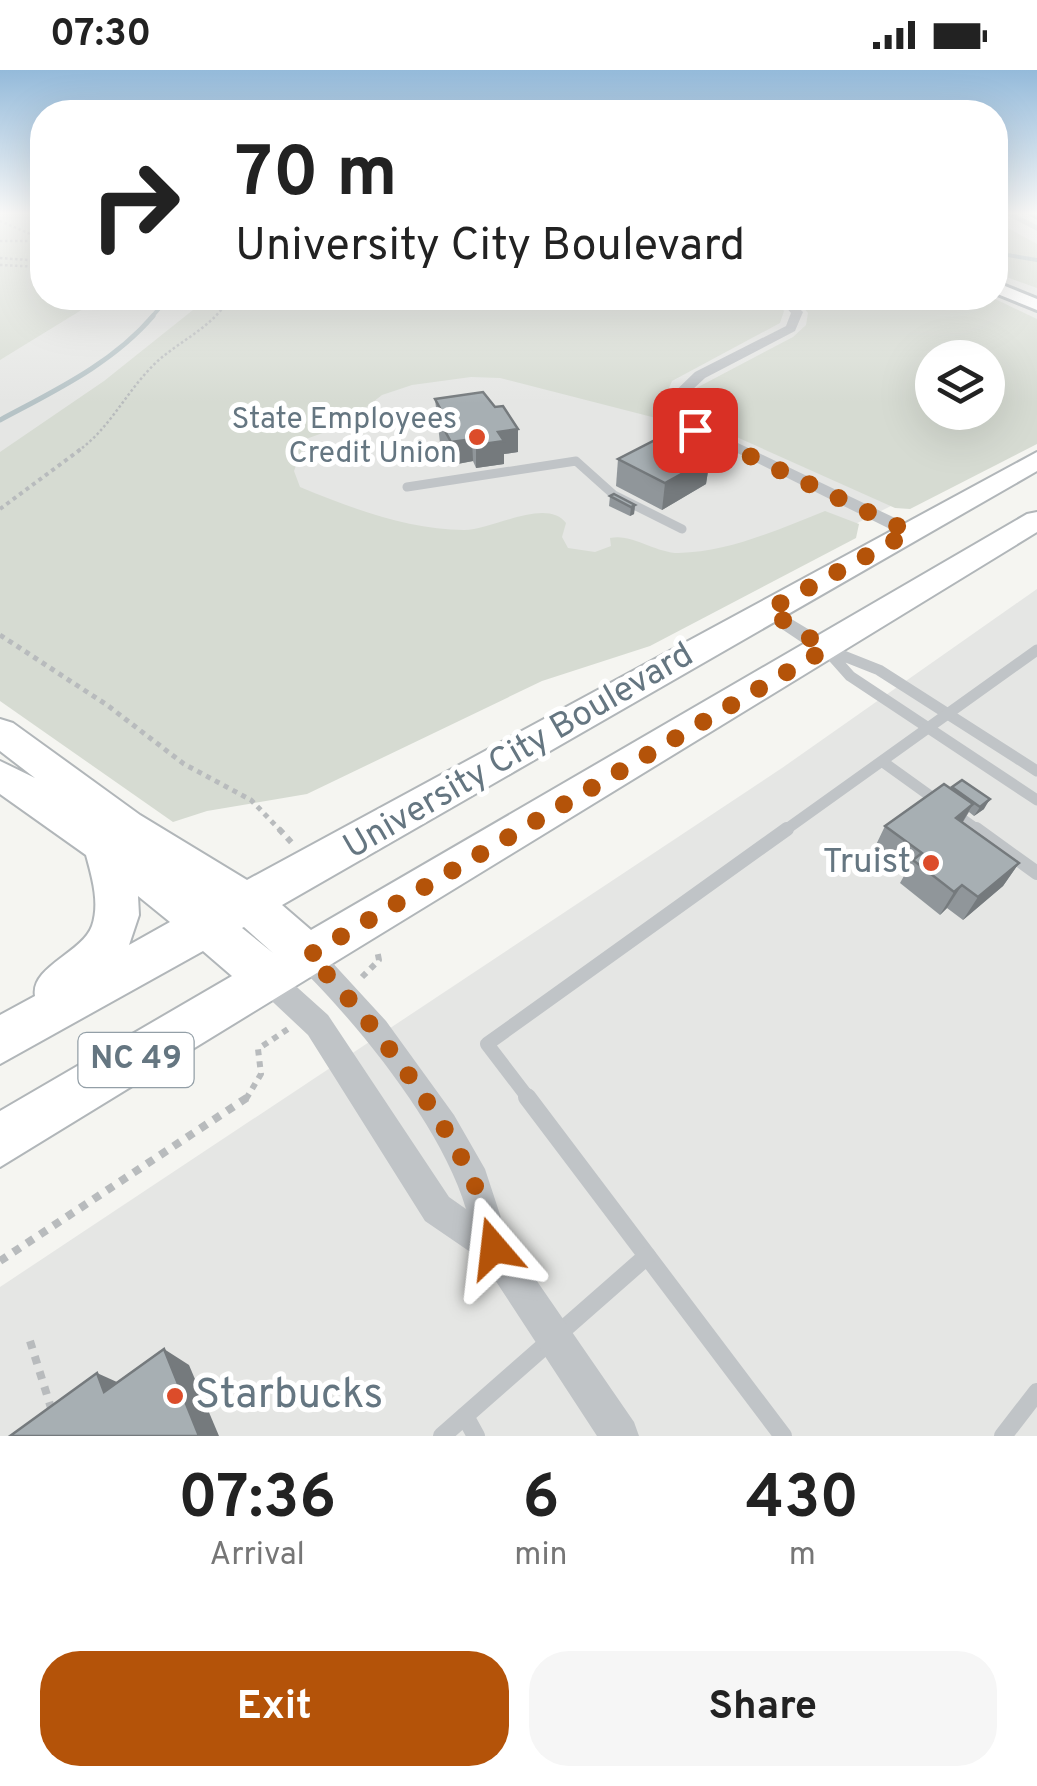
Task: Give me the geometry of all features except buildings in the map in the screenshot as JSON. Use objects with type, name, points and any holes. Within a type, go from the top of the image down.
[{"type":"main road","name":"University City Boulevard","points":[[0,1041],[1037,460]]},
{"type":"main road","name":"University City Boulevard","points":[[0,1141],[1037,520]]},
{"type":"main road","points":[[0,732],[126,826],[288,968]]},
{"type":"main road","points":[[0,775],[106,851],[228,914]]},
{"type":"main road","points":[[0,1031],[78,976],[110,936],[121,910],[106,851]]},
{"type":"street","points":[[1008,290],[1037,302]]},
{"type":"street","points":[[795,310],[791,328],[690,381],[670,403],[672,417],[910,532]]},
{"type":"street","points":[[768,610],[826,649]]},
{"type":"street","points":[[288,968],[318,1025],[436,1209],[494,1248]]},
{"type":"street","points":[[288,968],[337,982],[458,1151],[475,1185],[494,1248],[620,1436]]},
{"type":"lane","points":[[407,487],[576,461],[614,495],[682,529]]},
{"type":"lane","points":[[826,649],[864,662],[1037,772]]},
{"type":"lane","points":[[826,649],[850,676],[1037,800]]},
{"type":"lane","points":[[783,1436],[486,1044],[1037,650]]},
{"type":"lane","points":[[883,762],[1037,873]]},
{"type":"lane","points":[[442,1436],[647,1256]]},
{"type":"lane","points":[[1003,1436],[1037,1392]]},
{"type":"lane","points":[[465,1416],[476,1436]]},
{"type":"path","points":[[0,509],[103,432],[117,406],[158,361],[220,310]]},
{"type":"path","points":[[0,634],[107,705],[184,764],[252,800],[294,845]]},
{"type":"path","points":[[368,973],[379,960],[376,950]]},
{"type":"path","points":[[0,1261],[236,1108],[260,1081],[262,1062],[258,1049],[281,1034]]},
{"type":"path","points":[[30,1341],[56,1424]]},
{"type":"shaded area","points":[[0,276],[30,276],[30,310],[1008,310],[1008,276],[1037,276],[1037,432],[806,549],[0,695]]},
{"type":"shaded area","points":[[0,276],[30,276],[30,310],[81,310],[0,360]]},
{"type":"shaded area","points":[[1008,276],[1037,276],[1037,288],[1008,278]]},
{"type":"shaded area","points":[[1008,305],[1037,319],[1037,444],[910,509],[895,508],[685,414],[679,405],[683,395],[793,337],[806,325],[805,310],[1008,310]]},
{"type":"shaded area","points":[[193,310],[783,310],[780,323],[672,381],[656,418],[500,378],[471,377],[412,385],[382,395],[342,426],[306,439],[294,471],[300,487],[360,510],[423,526],[476,529],[546,513],[566,523],[562,537],[568,548],[595,552],[611,546],[610,538],[618,537],[670,552],[717,549],[825,511],[859,524],[856,538],[650,646],[542,681],[307,794],[207,811],[173,822],[0,701],[0,452],[104,381]]},
{"type":"shaded area","points":[[1037,589],[1037,1436],[0,1436],[0,1287],[782,768]]},
{"type":"waterway","points":[[150,319],[158,310]]},
{"type":"waterway","points":[[0,420],[101,362],[153,316]]},
{"type":"place","name":"State Employees Credit Union","points":[[477,437]]},
{"type":"place","name":"Truist","points":[[931,863]]},
{"type":"place","name":"Starbucks","points":[[175,1396]]},
{"type":"route","points":[[494,1248],[475,1185],[458,1151],[337,982],[308,956],[826,649],[768,610],[910,532],[695,430]]}]
